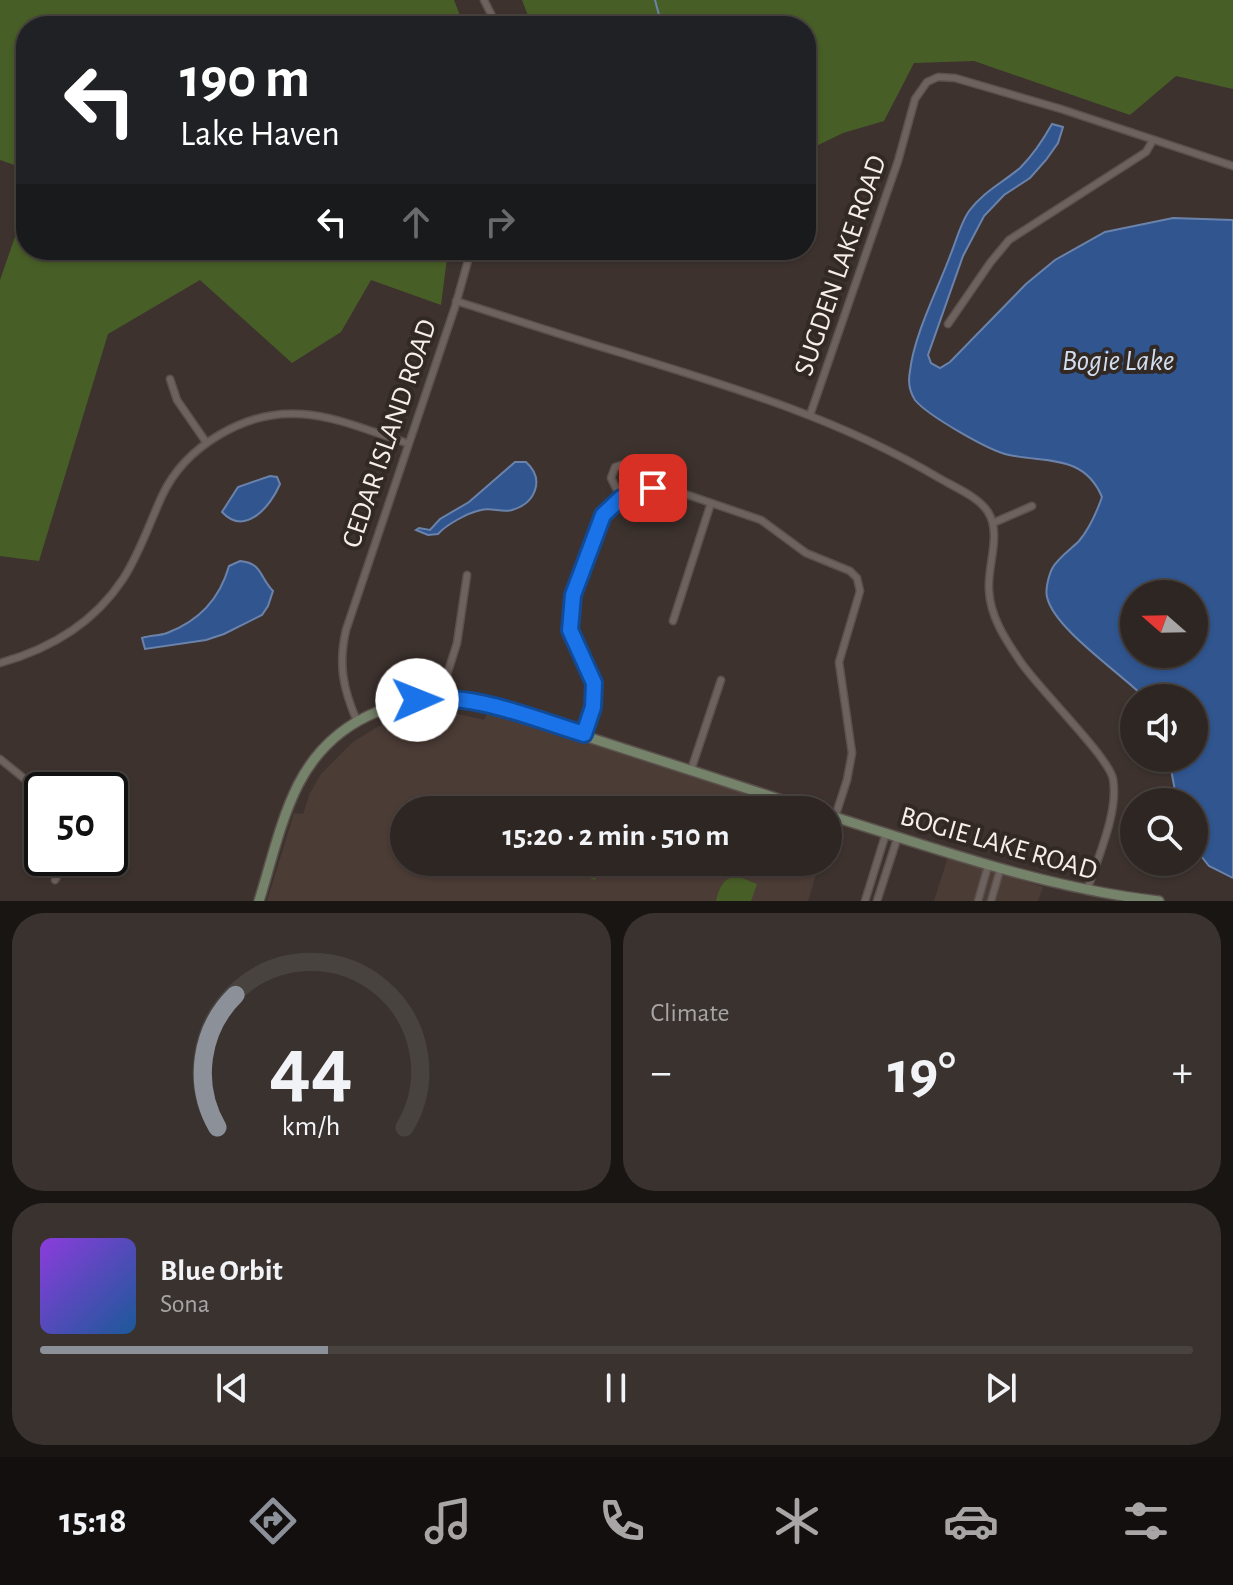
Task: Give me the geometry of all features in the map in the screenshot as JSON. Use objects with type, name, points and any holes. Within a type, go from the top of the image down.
[{"type":"main road","points":[[259,901],[300,782],[328,744],[357,721],[395,704],[444,698],[486,704],[770,796]]},
{"type":"main road","name":"BOGIE LAKE ROAD","points":[[842,819],[1000,870],[1087,891],[1159,901]]},
{"type":"street","name":"SUGDEN LAKE ROAD","points":[[456,301],[743,390],[810,415],[898,161],[915,99],[927,82],[938,77],[955,78],[1061,109],[1233,166]]},
{"type":"street","points":[[948,324],[1009,240],[1146,152],[1153,140]]},
{"type":"street","name":"CEDAR ISLAND ROAD","points":[[357,721],[345,693],[341,671],[341,651],[346,630],[468,260]]},
{"type":"street","points":[[170,379],[177,400],[206,442]]},
{"type":"street","points":[[0,663],[52,644],[102,605],[123,579],[139,551],[163,493],[188,458],[206,442],[236,427],[270,416],[302,414],[407,443]]},
{"type":"street","points":[[810,415],[900,455],[988,511],[993,523],[994,542],[989,593],[995,618],[1021,662],[1113,777],[1111,812],[1087,891]]},
{"type":"street","points":[[621,498],[611,478],[615,467],[622,465],[627,468],[635,492]]},
{"type":"street","points":[[584,734],[593,707],[594,683],[570,630],[570,615],[582,569],[603,515],[621,498],[653,488],[670,490],[761,520],[806,553],[850,571],[857,578],[860,591],[839,662],[852,753],[840,796]]},
{"type":"street","points":[[673,621],[711,503]]},
{"type":"street","points":[[993,523],[1032,506]]},
{"type":"street","points":[[444,698],[446,678],[457,643],[467,575]]},
{"type":"street","points":[[691,770],[721,680]]},
{"type":"street","points":[[0,759],[24,778]]},
{"type":"street","points":[[865,901],[886,833]]},
{"type":"street","points":[[877,901],[898,836]]},
{"type":"street","points":[[978,901],[988,866]]},
{"type":"street","points":[[991,901],[1000,870]]},
{"type":"street","points":[[55,880],[57,876]]},
{"type":"shaded area","points":[[488,711],[757,796],[390,796],[390,876],[816,876],[808,901],[267,901],[294,813],[303,814],[321,774],[353,742],[379,726],[403,717],[429,713],[458,714],[484,720]]},
{"type":"shaded area","points":[[948,857],[1043,887],[1038,901],[934,901]]},
{"type":"green space","points":[[0,0],[454,0],[460,16],[16,16],[16,166],[0,160]]},
{"type":"green space","points":[[522,0],[1233,0],[1233,89],[1176,76],[1130,115],[974,61],[914,63],[884,121],[843,133],[816,146],[816,16],[528,16]]},
{"type":"green space","points":[[16,234],[16,260],[447,260],[441,305],[371,280],[341,332],[292,363],[200,280],[108,334],[39,561],[0,556],[0,280]]},
{"type":"green space","points":[[737,876],[757,884],[751,901],[716,901],[722,884]]},
{"type":"water","name":"Bogie Lake","points":[[1052,124],[1063,127],[1058,143],[1046,160],[1030,178],[1004,195],[984,216],[963,256],[928,355],[931,363],[940,368],[950,362],[1026,284],[1055,260],[1105,232],[1173,218],[1233,220],[1233,878],[1208,865],[1208,788],[1174,788],[1172,772],[1208,772],[1208,684],[1129,684],[1075,637],[1052,610],[1047,597],[1053,567],[1090,526],[1102,497],[1094,483],[1085,473],[1063,463],[1009,455],[974,440],[922,407],[910,390],[909,375],[916,343],[966,216],[980,198],[1020,168]]},
{"type":"water","points":[[515,462],[526,462],[532,469],[536,483],[532,496],[520,507],[508,511],[489,509],[475,512],[451,523],[438,534],[428,535],[416,530],[430,530],[440,519],[469,502]]},
{"type":"water","points":[[270,476],[277,477],[280,484],[256,516],[240,521],[222,512],[238,487]]},
{"type":"water","points":[[240,561],[256,567],[273,591],[262,615],[206,640],[145,649],[142,638],[178,628],[207,607],[220,588],[229,566]]},
{"type":"waterway","points":[[655,0],[659,16]]},
{"type":"route","points":[[417,700],[468,700],[584,734],[593,707],[594,683],[570,630],[573,595],[603,515],[621,498],[653,488]]}]
